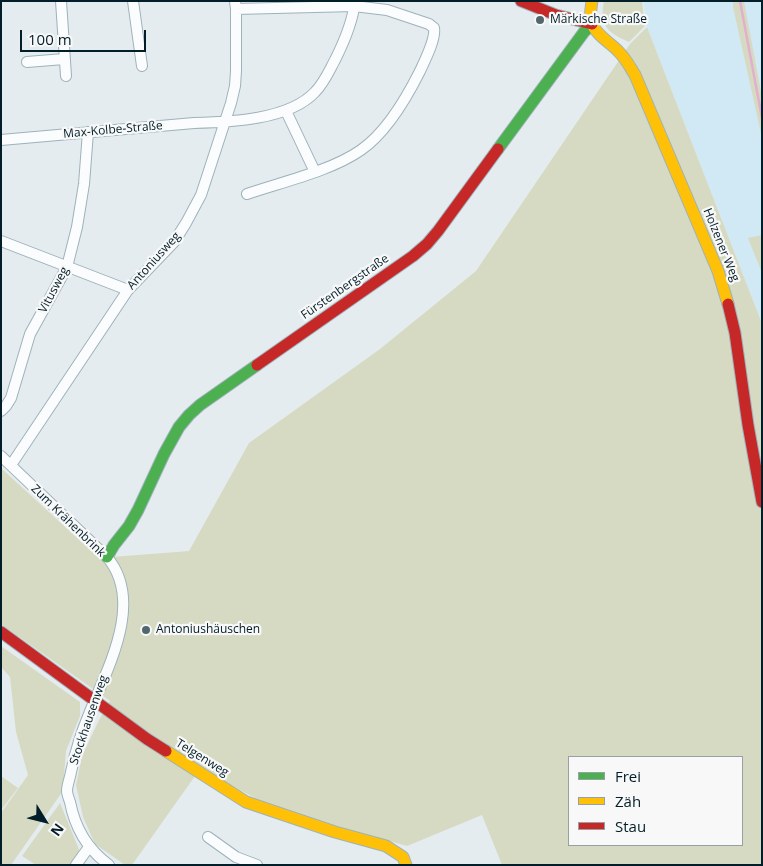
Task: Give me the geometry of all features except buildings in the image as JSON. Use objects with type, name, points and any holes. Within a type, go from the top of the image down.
[{"type":"main road","points":[[522,1],[545,11],[592,24],[590,15],[592,1]]},
{"type":"main road","name":"Holzener Weg","points":[[592,24],[596,32],[619,52],[628,63],[654,118],[718,271],[734,326],[748,425],[762,502]]},
{"type":"main road","name":"Fürstenbergstraße","points":[[107,558],[111,548],[129,526],[140,508],[173,436],[192,410],[413,256],[427,244],[584,32],[592,24]]},
{"type":"main road","name":"Telgenweg","points":[[1,632],[147,739],[246,802],[335,832],[386,846],[403,857],[406,865]]},
{"type":"street","points":[[61,1],[66,76]]},
{"type":"street","points":[[133,1],[142,66]]},
{"type":"street","points":[[235,5],[355,4],[386,10],[429,24],[434,28],[435,34],[410,92],[395,114],[361,150],[315,172],[247,194]]},
{"type":"street","name":"Max-Kolbe-Straße","points":[[1,140],[224,122],[260,117],[286,110],[304,101],[322,83],[339,52],[355,4]]},
{"type":"street","name":"Antoniusweg","points":[[10,465],[128,290],[174,242],[201,195],[233,94],[236,71],[235,5]]},
{"type":"street","points":[[27,62],[64,59]]},
{"type":"street","points":[[286,110],[315,172]]},
{"type":"street","name":"Vitusweg","points":[[1,411],[11,398],[30,334],[67,267],[77,227],[84,184],[88,132]]},
{"type":"street","points":[[1,242],[128,290]]},
{"type":"street","name":"Zum Krähenbrink","points":[[1,456],[113,564],[121,585],[124,609],[114,652]]},
{"type":"street","name":"Stockhausenweg","points":[[109,865],[89,847],[73,819],[67,791],[79,742],[114,652]]},
{"type":"street","points":[[208,837],[234,861],[257,865]]},
{"type":"street","points":[[76,865],[89,847]]},
{"type":"shaded area","points":[[643,1],[762,1],[762,326],[647,27]]},
{"type":"green space","points":[[604,1],[642,1],[645,26],[629,42],[607,28],[603,17]]},
{"type":"green space","points":[[733,1],[744,1],[762,97],[762,138],[733,7]]},
{"type":"green space","points":[[647,27],[762,326],[762,865],[502,865],[482,815],[407,846],[350,830],[255,798],[200,769],[132,865],[125,865],[95,844],[83,817],[76,785],[82,756],[110,701],[1,624],[1,468],[99,558],[189,551],[249,443],[380,349],[476,271],[630,44]]},
{"type":"green space","points":[[762,235],[762,273],[748,238]]},
{"type":"green space","points":[[1,646],[80,702],[80,716],[66,751],[65,788],[11,865],[1,865],[1,813],[28,775],[16,732],[10,677],[1,667]]},
{"type":"green space","points":[[1,776],[18,788],[1,810]]},
{"type":"green space","points":[[60,803],[80,852],[71,865],[36,865],[22,856]]},
{"type":"waterway","points":[[740,1],[762,118]]},
{"type":"traffic: fast","points":[[498,149],[584,32],[592,24]]},
{"type":"traffic: fast","points":[[107,557],[138,510],[179,427],[200,405],[257,365]]},
{"type":"traffic: slow","points":[[592,1],[590,16],[592,24],[601,36],[628,63],[635,75],[718,271],[728,304]]},
{"type":"traffic: slow","points":[[166,751],[246,802],[335,832],[386,846],[403,857],[406,865]]},
{"type":"traffic: jam","points":[[521,1],[556,15],[592,24]]},
{"type":"traffic: jam","points":[[257,365],[413,256],[427,244],[498,149]]},
{"type":"traffic: jam","points":[[728,304],[735,333],[748,425],[762,502]]},
{"type":"traffic: jam","points":[[1,632],[166,751]]},
{"type":"place","name":"Märkische Straße","points":[[540,20]]},
{"type":"place","name":"Antoniushäuschen","points":[[146,630]]}]
